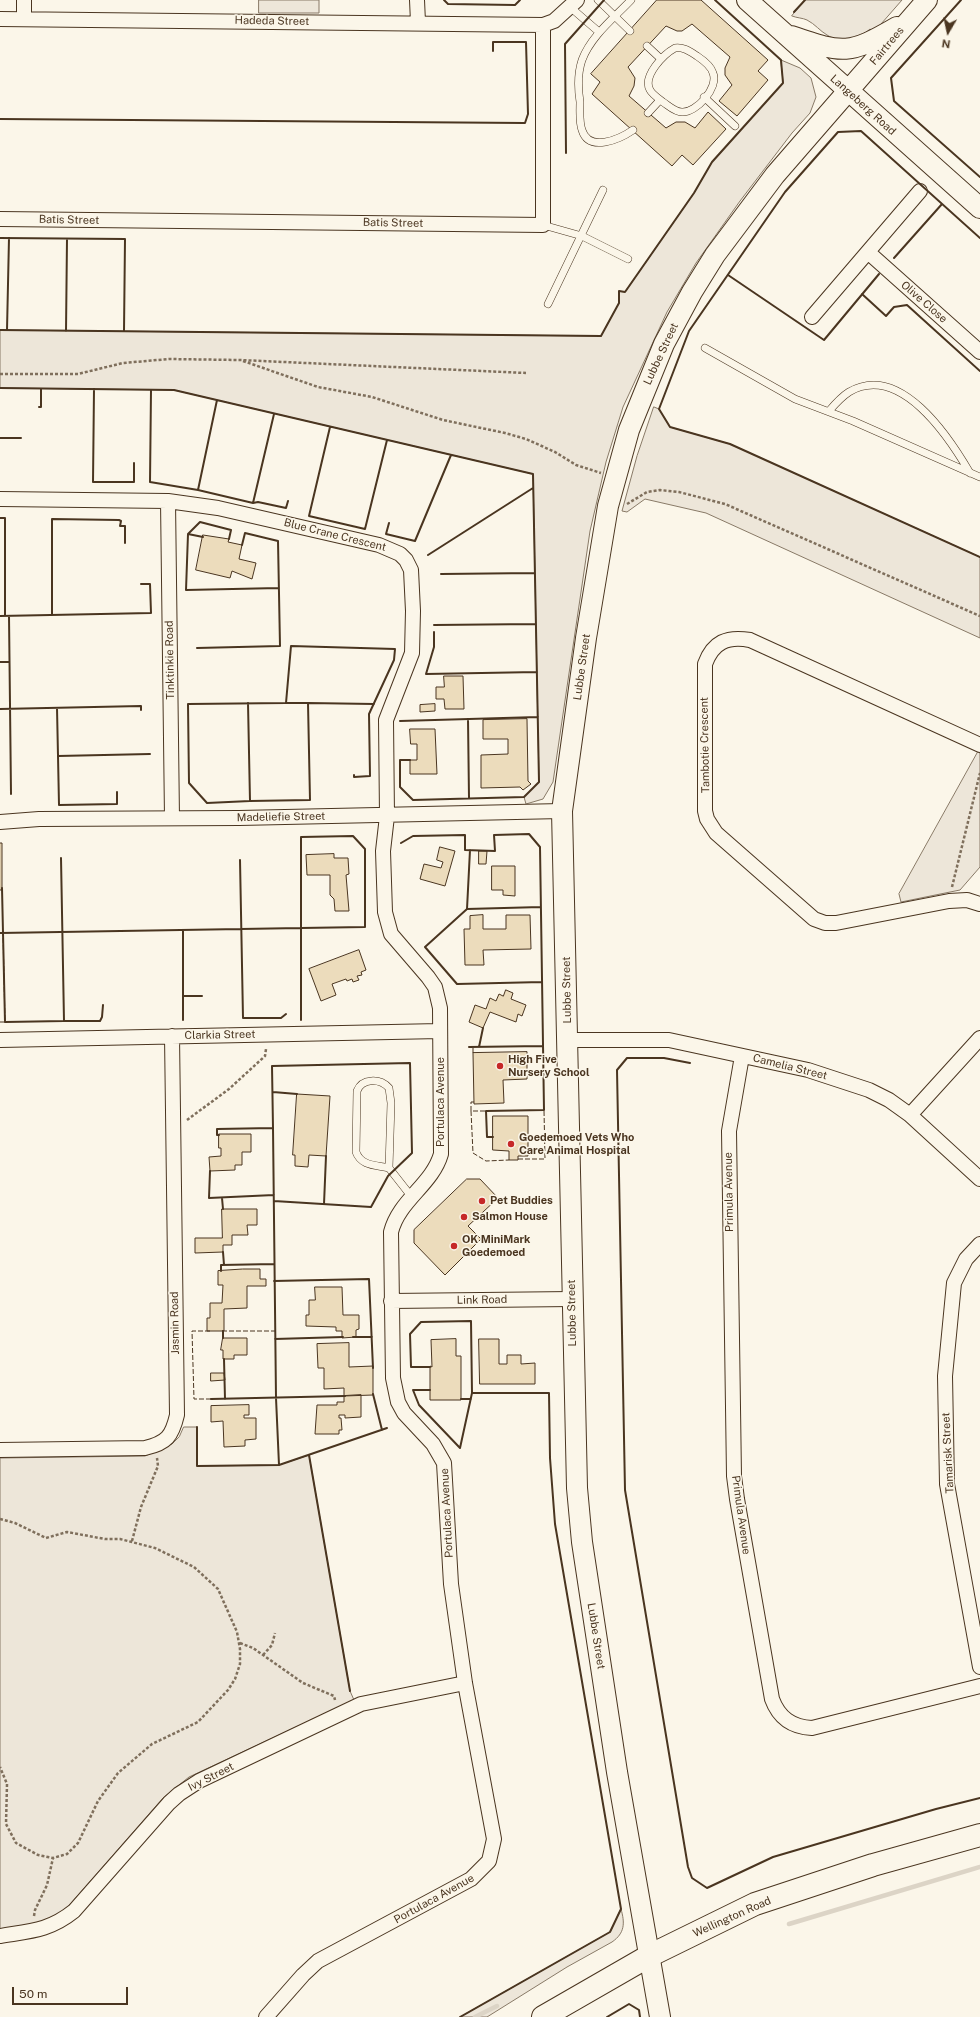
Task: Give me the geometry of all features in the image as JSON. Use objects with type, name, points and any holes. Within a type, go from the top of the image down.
[{"type":"main road","name":"Langeberg Road","points":[[747,0],[848,92],[978,203]]},
{"type":"main road","name":"Fairtrees","points":[[848,92],[927,0]]},
{"type":"main road","points":[[784,33],[829,48],[847,50],[869,44],[910,19]]},
{"type":"main road","name":"Lubbe Street","points":[[660,2017],[617,1772],[582,1542],[575,1456],[568,1040],[562,811],[586,638],[608,506],[624,449],[646,385],[664,344],[714,255],[775,175],[848,92]]},
{"type":"main road","name":"Wellington Road","points":[[543,2017],[650,1956],[755,1904],[873,1865],[980,1835]]},
{"type":"street","points":[[24,0],[24,19]]},
{"type":"street","points":[[417,0],[418,22]]},
{"type":"street","points":[[542,225],[543,25],[554,21],[574,4]]},
{"type":"street","name":"Hadeda Street","points":[[0,19],[418,22],[543,25]]},
{"type":"street","points":[[812,317],[920,191]]},
{"type":"street","name":"Batis Street","points":[[0,219],[542,225]]},
{"type":"street","name":"Olive Close","points":[[868,253],[980,352]]},
{"type":"street","name":"Blue Crane Crescent","points":[[0,499],[168,501],[218,508],[379,545],[400,554],[406,560],[411,570],[413,644],[412,653],[386,720],[387,816]]},
{"type":"street","name":"Tinktinkie Road","points":[[168,501],[172,818]]},
{"type":"street","name":"Tambotie Crescent","points":[[980,745],[750,640],[739,638],[726,640],[717,644],[712,650],[705,664],[705,811],[707,819],[716,833],[814,918],[825,922],[836,923],[949,901],[967,900],[980,904]]},
{"type":"street","name":"Madeliefie Street","points":[[0,822],[39,819],[387,816],[562,811]]},
{"type":"street","name":"Portulaca Avenue","points":[[266,2017],[303,1974],[318,1961],[471,1880],[489,1862],[494,1839],[466,1682],[451,1584],[444,1463],[433,1444],[404,1412],[398,1402],[393,1378],[391,1232],[397,1214],[431,1175],[438,1164],[441,1154],[440,1008],[435,987],[391,934],[387,924],[383,851],[387,816]]},
{"type":"street","name":"Clarkia Street","points":[[0,1040],[440,1031]]},
{"type":"street","name":"Jasmin Road","points":[[0,1450],[145,1448],[155,1446],[171,1435],[177,1415],[172,1036]]},
{"type":"street","points":[[910,1115],[980,1038]]},
{"type":"street","name":"Camelia Street","points":[[568,1040],[669,1040],[808,1070],[869,1090],[889,1100],[910,1115],[980,1179]]},
{"type":"street","name":"Primula Avenue","points":[[742,1056],[729,1130],[734,1476],[774,1707],[790,1723],[797,1726],[812,1728],[980,1686]]},
{"type":"street","name":"Tamarisk Street","points":[[980,1244],[966,1259],[954,1283],[945,1376],[947,1484],[980,1667]]},
{"type":"street","name":"Link Road","points":[[391,1301],[572,1299]]},
{"type":"street","name":"Ivy Street","points":[[0,1936],[44,1929],[60,1922],[74,1911],[169,1803],[190,1786],[361,1704],[466,1682]]},
{"type":"lane","points":[[598,0],[630,31]]},
{"type":"lane","points":[[631,0],[599,32],[588,49],[580,68],[579,99],[582,129],[588,138],[602,142],[622,138],[633,130]]},
{"type":"lane","points":[[574,4],[599,32]]},
{"type":"lane","points":[[647,46],[661,59]]},
{"type":"lane","points":[[674,48],[686,49],[703,60],[713,73],[714,78],[711,89],[692,110],[686,112],[675,110],[660,100],[650,90],[648,84],[650,75],[661,59],[674,48]]},
{"type":"lane","points":[[704,97],[735,126]]},
{"type":"lane","points":[[648,113],[660,100]]},
{"type":"lane","points":[[548,304],[603,190]]},
{"type":"lane","points":[[542,225],[582,236],[628,259]]},
{"type":"lane","points":[[705,348],[795,399],[829,411],[980,477]]},
{"type":"lane","points":[[829,411],[845,395],[860,387],[880,386],[893,389],[917,404],[937,425],[970,472]]},
{"type":"lane","points":[[390,1168],[364,1163],[360,1160],[356,1152],[357,1092],[359,1086],[367,1081],[374,1081],[386,1085],[391,1093],[390,1168],[412,1196]]},
{"type":"path","points":[[0,374],[78,374],[122,363],[149,360],[240,360],[526,373]]},
{"type":"path","points":[[240,360],[310,385],[372,397],[443,420],[526,439],[555,452],[576,465],[603,474]]},
{"type":"path","points":[[625,505],[647,492],[660,490],[679,492],[725,504],[980,616]]},
{"type":"path","points":[[949,901],[980,772]]},
{"type":"path","points":[[173,1130],[229,1089],[265,1056],[267,1035]]},
{"type":"path","points":[[132,1541],[141,1507],[158,1466],[155,1446]]},
{"type":"path","points":[[0,1519],[15,1523],[46,1538],[67,1532],[104,1539],[132,1541],[174,1557],[194,1567],[218,1589],[237,1632],[240,1664],[235,1679],[228,1690],[198,1722],[152,1744],[118,1773],[98,1801],[78,1843],[67,1854],[53,1858],[38,1855],[16,1843],[6,1824],[7,1784],[0,1767]]},
{"type":"path","points":[[262,1655],[272,1645],[275,1633]]},
{"type":"path","points":[[239,1643],[253,1648],[303,1683],[334,1696],[342,1714]]},
{"type":"path","points":[[32,1931],[34,1910],[47,1885],[53,1858]]},
{"type":"shaded area","points":[[259,0],[319,0],[319,13],[259,13]]},
{"type":"shaded area","points":[[805,0],[902,0],[874,32],[870,29],[855,38],[844,40],[832,38],[813,23],[792,16]]},
{"type":"shaded area","points":[[781,60],[800,68],[811,78],[816,97],[810,113],[792,133],[740,201],[696,263],[667,312],[623,407],[606,462],[590,531],[553,782],[543,799],[526,804],[524,797],[539,782],[533,474],[174,390],[0,388],[0,330],[601,336],[619,303],[619,291],[625,292],[694,193],[712,162],[783,83]]},
{"type":"shaded area","points":[[654,407],[659,409],[670,427],[730,444],[980,557],[980,638],[706,513],[645,499],[627,512],[622,511],[637,456]]},
{"type":"shaded area","points":[[978,752],[980,753],[980,867],[960,890],[901,902],[899,894]]},
{"type":"shaded area","points":[[184,1427],[197,1427],[197,1466],[279,1465],[309,1455],[350,1691],[354,1700],[189,1777],[163,1798],[65,1910],[41,1923],[0,1931],[0,1458],[145,1456],[172,1444],[179,1437]]},
{"type":"shaded area","points":[[621,1909],[623,1919],[622,1931],[612,1942],[567,1967],[487,2017],[460,2017],[610,1932]]},
{"type":"building","points":[[657,0],[701,0],[768,60],[758,71],[768,80],[737,116],[719,101],[732,85],[725,75],[725,68],[730,57],[692,24],[682,31],[677,31],[666,26],[628,67],[635,78],[634,86],[629,96],[666,128],[676,122],[685,122],[695,128],[708,112],[726,129],[693,165],[682,155],[672,166],[592,94],[600,82],[591,74]]},
{"type":"building","points":[[203,535],[229,539],[228,542],[242,545],[239,559],[256,563],[252,579],[232,571],[230,578],[196,570]]},
{"type":"building","points":[[444,676],[463,676],[464,709],[445,709],[444,699],[436,699],[436,687],[444,687]]},
{"type":"building","points":[[435,704],[435,711],[420,712],[420,705]]},
{"type":"building","points":[[527,719],[528,781],[531,784],[523,790],[520,787],[481,788],[481,755],[508,754],[508,739],[483,739],[483,720]]},
{"type":"building","points":[[410,729],[435,729],[437,774],[410,774],[410,760],[417,760],[417,744],[411,744]]},
{"type":"building","points":[[0,843],[2,843],[2,890],[0,890]]},
{"type":"building","points":[[440,847],[455,851],[445,886],[420,879],[424,864],[441,868],[443,862],[437,860]]},
{"type":"building","points":[[479,851],[487,851],[486,864],[479,864]]},
{"type":"building","points":[[334,854],[334,858],[348,858],[349,874],[346,875],[349,911],[335,911],[334,899],[330,895],[330,875],[307,875],[306,855]]},
{"type":"building","points":[[492,866],[515,866],[515,896],[503,895],[503,890],[492,890]]},
{"type":"building","points":[[483,915],[483,929],[506,929],[506,915],[530,915],[531,949],[483,950],[484,965],[465,965],[464,929],[470,929],[470,916]]},
{"type":"building","points":[[359,950],[366,970],[361,972],[362,975],[357,976],[359,980],[353,982],[352,979],[347,981],[346,979],[332,984],[336,995],[321,1001],[309,969]]},
{"type":"building","points":[[506,990],[513,993],[511,999],[526,1005],[522,1016],[518,1014],[516,1022],[490,1012],[483,1028],[469,1022],[475,1005],[486,1009],[490,998],[496,1001],[499,994],[503,996]]},
{"type":"building","name":"High Five Nursery School","points":[[527,1052],[527,1079],[503,1080],[504,1103],[474,1104],[473,1053]]},
{"type":"building","points":[[297,1094],[330,1096],[326,1156],[309,1155],[308,1167],[295,1166],[295,1155],[293,1155]]},
{"type":"building","name":"Goedemoed Vets Who Care Animal Hospital","points":[[493,1116],[528,1116],[528,1156],[518,1156],[518,1160],[509,1160],[509,1151],[493,1150]]},
{"type":"building","points":[[219,1134],[251,1134],[251,1152],[242,1152],[242,1165],[235,1165],[235,1170],[210,1171],[209,1157],[221,1156],[221,1148],[219,1148]]},
{"type":"building","points":[[467,1179],[480,1179],[498,1198],[468,1226],[481,1239],[445,1275],[414,1243],[414,1230]]},
{"type":"building","points":[[222,1209],[257,1209],[257,1225],[247,1225],[248,1235],[232,1235],[232,1245],[223,1245],[223,1252],[195,1253],[195,1238],[222,1238]]},
{"type":"building","points":[[260,1269],[260,1279],[266,1279],[266,1286],[247,1286],[247,1308],[224,1309],[224,1331],[207,1331],[207,1318],[210,1318],[210,1303],[222,1303],[223,1285],[218,1285],[218,1271]]},
{"type":"building","points":[[315,1287],[342,1287],[343,1315],[359,1315],[359,1329],[356,1330],[356,1337],[342,1338],[342,1331],[336,1331],[336,1327],[306,1326],[306,1315],[309,1315],[309,1300],[315,1300]]},
{"type":"building","points":[[223,1338],[247,1338],[247,1355],[234,1355],[234,1359],[223,1359],[223,1350],[221,1350]]},
{"type":"building","points":[[456,1339],[456,1356],[461,1356],[461,1400],[430,1400],[430,1366],[432,1367],[431,1340]]},
{"type":"building","points":[[479,1339],[499,1339],[499,1364],[507,1364],[507,1355],[521,1355],[521,1364],[535,1363],[535,1384],[480,1384]]},
{"type":"building","points":[[349,1343],[349,1367],[373,1366],[373,1395],[344,1396],[344,1388],[324,1389],[324,1368],[318,1368],[317,1344]]},
{"type":"building","points":[[211,1373],[224,1373],[225,1380],[211,1381]]},
{"type":"building","points":[[361,1395],[361,1417],[345,1418],[345,1415],[339,1415],[339,1418],[341,1418],[342,1430],[339,1430],[339,1434],[315,1434],[317,1405],[337,1405],[337,1402],[344,1402],[344,1396]]},
{"type":"building","points":[[249,1405],[249,1415],[244,1415],[244,1418],[256,1418],[256,1439],[245,1440],[245,1446],[224,1447],[223,1421],[211,1422],[211,1406]]},
{"type":"waterway","points":[[789,1924],[980,1867]]},
{"type":"waterway","points":[[475,2017],[497,2006]]},
{"type":"fence","points":[[0,1022],[5,1022],[3,933]]},
{"type":"fence","points":[[473,1046],[473,1053]]},
{"type":"fence","points":[[474,1102],[471,1102],[471,1111],[486,1111]]},
{"type":"fence","points":[[518,1159],[545,1159],[544,1110]]},
{"type":"fence","points":[[471,1111],[473,1153],[486,1161],[509,1160]]},
{"type":"fence","points":[[210,1331],[192,1331],[194,1399],[211,1399]]},
{"type":"fence","points":[[222,1331],[275,1331]]},
{"type":"wall","points":[[444,0],[448,4],[515,5],[520,0]]},
{"type":"wall","points":[[566,153],[565,44],[604,0]]},
{"type":"wall","points":[[0,330],[601,336],[619,303],[619,291],[625,292],[694,193],[712,162],[783,83],[781,60],[715,0]]},
{"type":"wall","points":[[794,12],[805,0]]},
{"type":"wall","points":[[961,0],[891,78],[894,101],[980,177]]},
{"type":"wall","points":[[0,119],[525,123],[528,114],[526,42],[493,42],[493,51]]},
{"type":"wall","points":[[980,238],[861,131],[838,132],[785,192],[689,331],[659,409],[670,427],[730,444],[980,557]]},
{"type":"wall","points":[[894,258],[942,204]]},
{"type":"wall","points":[[0,238],[125,239],[124,331]]},
{"type":"wall","points":[[7,330],[9,238]]},
{"type":"wall","points":[[66,331],[67,239]]},
{"type":"wall","points":[[728,275],[824,340],[879,274]]},
{"type":"wall","points":[[862,294],[886,316],[894,307],[907,305],[980,371]]},
{"type":"wall","points":[[0,388],[174,390],[533,474],[539,782],[524,797],[413,800],[400,787],[400,760],[410,760]]},
{"type":"wall","points":[[39,407],[41,407],[41,389]]},
{"type":"wall","points":[[94,389],[93,482],[134,482],[134,463]]},
{"type":"wall","points":[[151,390],[150,482],[198,490],[253,503],[258,502],[286,508],[288,501]]},
{"type":"wall","points":[[198,490],[217,400]]},
{"type":"wall","points":[[253,503],[274,414]]},
{"type":"wall","points":[[330,427],[309,516],[365,529],[387,440]]},
{"type":"wall","points":[[0,438],[21,438]]},
{"type":"wall","points":[[389,523],[386,534],[415,541],[451,455]]},
{"type":"wall","points":[[428,555],[533,488]]},
{"type":"wall","points":[[0,518],[5,518],[5,616]]},
{"type":"wall","points":[[52,615],[52,519],[119,520],[121,521],[120,526],[125,526],[125,543]]},
{"type":"wall","points":[[229,539],[231,530],[200,522],[188,534],[186,590],[279,588]]},
{"type":"wall","points":[[197,648],[280,646],[278,541],[245,533],[242,545]]},
{"type":"wall","points":[[188,534],[203,537]]},
{"type":"wall","points":[[441,574],[535,573]]},
{"type":"wall","points":[[0,616],[151,613],[150,584],[141,584]]},
{"type":"wall","points":[[9,616],[11,794]]},
{"type":"wall","points":[[434,625],[536,624]]},
{"type":"wall","points":[[434,632],[434,647],[426,674],[537,672]]},
{"type":"wall","points":[[248,703],[250,801],[310,800],[308,703],[286,703],[291,646],[395,649],[394,660],[369,714],[370,776],[354,777],[354,775]]},
{"type":"wall","points":[[0,662],[9,662]]},
{"type":"wall","points":[[250,801],[207,803],[189,783],[188,704],[286,703]]},
{"type":"wall","points":[[308,703],[374,704]]},
{"type":"wall","points":[[0,709],[141,706],[141,710]]},
{"type":"wall","points":[[57,708],[58,756],[150,754]]},
{"type":"wall","points":[[400,721],[538,717]]},
{"type":"wall","points":[[468,719],[469,798]]},
{"type":"wall","points":[[58,756],[59,805],[117,804],[117,792]]},
{"type":"wall","points":[[401,843],[413,836],[465,835],[465,850],[495,851],[494,835],[529,834],[540,847],[544,1110],[486,1111],[487,1137],[493,1137]]},
{"type":"wall","points":[[353,836],[365,849],[365,927],[301,928],[301,837],[353,836]]},
{"type":"wall","points":[[467,909],[470,850]]},
{"type":"wall","points":[[61,858],[64,1021],[100,1021],[102,1017],[103,1005]]},
{"type":"wall","points":[[240,860],[243,1018],[281,1018],[286,1014]]},
{"type":"wall","points":[[2,888],[5,1022],[64,1021]]},
{"type":"wall","points":[[541,907],[467,909],[425,947],[457,984],[542,982]]},
{"type":"wall","points":[[0,933],[301,928],[301,1020]]},
{"type":"wall","points":[[183,930],[183,996],[202,996]]},
{"type":"wall","points":[[183,996],[183,1020]]},
{"type":"wall","points":[[479,1047],[483,1028]]},
{"type":"wall","points":[[469,1047],[543,1046]]},
{"type":"wall","points":[[690,1063],[664,1058],[627,1058],[617,1070],[625,1490],[688,1867],[692,1878],[707,1888],[773,1857],[936,1809],[980,1798]]},
{"type":"wall","points":[[219,1135],[217,1135],[217,1129],[273,1128],[272,1066],[410,1063],[412,1153],[388,1176],[371,1207],[274,1201]]},
{"type":"wall","points":[[273,1092],[297,1094]]},
{"type":"wall","points":[[273,1128],[276,1398],[279,1465]]},
{"type":"wall","points":[[324,1204],[326,1156]]},
{"type":"wall","points":[[210,1171],[209,1198],[274,1195]]},
{"type":"wall","points":[[222,1198],[223,1209]]},
{"type":"wall","points":[[223,1252],[224,1265]]},
{"type":"wall","points":[[221,1271],[221,1265],[274,1264]]},
{"type":"wall","points":[[274,1281],[369,1279],[373,1368]]},
{"type":"wall","points":[[430,1367],[411,1367],[410,1334],[421,1322],[471,1321],[472,1393],[549,1393],[550,1458],[555,1524],[621,1909],[610,1932],[460,2017]]},
{"type":"wall","points":[[223,1331],[223,1338]]},
{"type":"wall","points":[[275,1339],[343,1337]]},
{"type":"wall","points":[[353,1337],[372,1337]]},
{"type":"wall","points":[[224,1359],[225,1399]]},
{"type":"wall","points":[[430,1390],[413,1390],[419,1405],[460,1448],[472,1393]]},
{"type":"wall","points":[[373,1394],[382,1430]]},
{"type":"wall","points":[[211,1399],[345,1396]]},
{"type":"wall","points":[[461,1399],[471,1399]]},
{"type":"wall","points":[[197,1427],[197,1466],[279,1465],[387,1428]]},
{"type":"wall","points":[[309,1455],[350,1691]]},
{"type":"wall","points":[[607,2017],[629,2004],[639,2010],[640,2017]]},
{"type":"place","name":"High Five Nursery School","points":[[500,1066]]},
{"type":"place","name":"Goedemoed Vets Who Care Animal Hospital","points":[[511,1144]]},
{"type":"place","name":"Pet Buddies","points":[[482,1201]]},
{"type":"place","name":"Salmon House","points":[[464,1217]]},
{"type":"place","name":"OK MiniMark Goedemoed","points":[[454,1246]]}]
